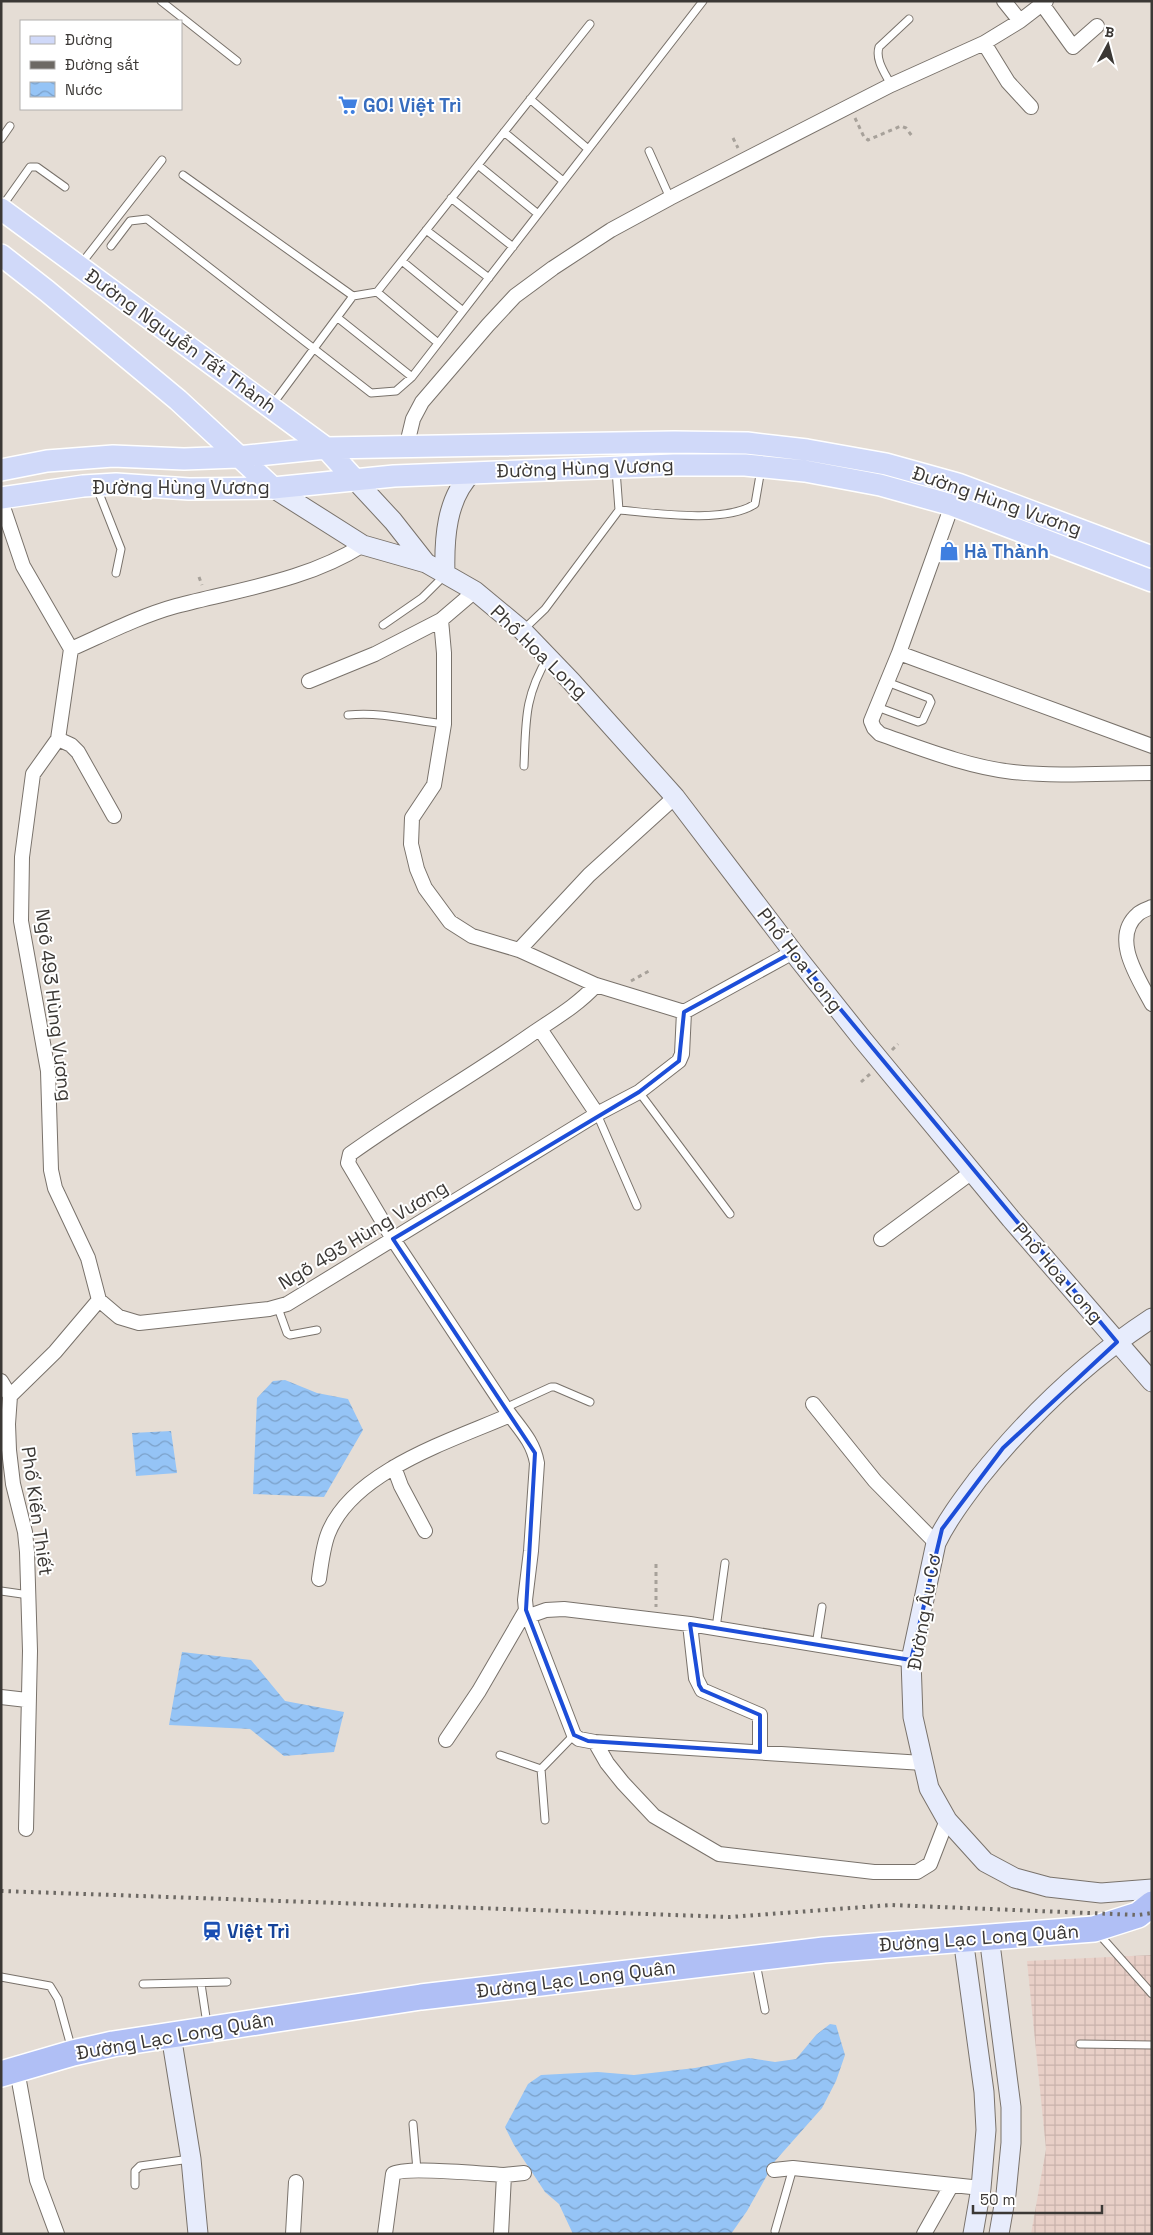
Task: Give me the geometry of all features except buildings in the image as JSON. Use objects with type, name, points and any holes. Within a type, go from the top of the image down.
[{"type":"highway","name":"Đường Lạc Long Quân","points":[[9,2072],[73,2053],[171,2035],[420,1997],[824,1950],[1094,1929],[1138,1915],[1152,1904]]},
{"type":"main road","name":"Đường Nguyễn Tất Thành","points":[[1,208],[326,448],[355,480]]},
{"type":"main road","name":"Đường Nguyễn Tất Thành","points":[[1,255],[178,400],[273,488]]},
{"type":"main road","name":"Đường Hùng Vương","points":[[1,470],[80,457],[113,456],[184,459],[238,457],[326,448],[674,442],[747,443],[806,450],[886,464],[958,484],[1152,557]]},
{"type":"main road","name":"Đường Hùng Vương","points":[[1,500],[96,485],[116,484],[189,489],[273,488],[394,476],[674,465],[761,466],[805,471],[880,484],[952,505],[1152,581]]},
{"type":"street","points":[[1004,1],[1020,21]]},
{"type":"street","points":[[406,448],[413,419],[422,402],[515,296],[552,268],[611,230],[849,106],[984,43],[1020,21],[1044,3],[1073,47],[1097,26]]},
{"type":"street","points":[[984,43],[1008,82],[1031,107]]},
{"type":"street","points":[[445,574],[445,542],[451,510],[462,486],[472,473]]},
{"type":"street","name":"Phố Hoa Long","points":[[355,480],[393,521],[426,563]]},
{"type":"street","name":"Phố Hoa Long","points":[[273,488],[363,545],[426,563],[475,591],[522,630],[676,797],[793,952],[972,1172],[1152,1382]]},
{"type":"street","points":[[1,500],[23,566],[71,650],[110,632],[176,606],[309,572],[339,560],[363,545]]},
{"type":"street","points":[[952,505],[900,653],[871,720],[874,728],[880,734],[952,759],[1012,772],[1054,774],[1152,773]]},
{"type":"street","points":[[309,681],[375,654],[441,620],[475,591]]},
{"type":"street","points":[[441,620],[444,653],[444,724],[434,785],[412,818],[411,844],[417,868],[425,888],[450,922],[472,936],[519,950],[596,985],[684,1012],[793,952]]},
{"type":"street","name":"Ngõ 493 Hùng Vương","points":[[71,650],[58,739],[33,774],[22,856],[22,920],[48,1071],[51,1170],[56,1188],[88,1258],[99,1300],[119,1317],[139,1323],[278,1308],[597,1114],[640,1092],[679,1061],[682,1054],[684,1012]]},
{"type":"street","points":[[900,653],[1152,746]]},
{"type":"street","points":[[58,739],[75,748],[114,816]]},
{"type":"street","points":[[519,950],[589,875],[676,797]]},
{"type":"street","points":[[1152,907],[1138,914],[1130,925],[1125,942],[1133,967],[1152,1004]]},
{"type":"street","points":[[596,985],[583,999],[540,1029],[478,1071],[408,1113],[350,1154],[348,1163],[393,1239],[508,1412],[532,1444],[537,1463],[531,1550],[525,1600],[528,1613],[574,1735],[579,1739],[595,1742],[922,1763]]},
{"type":"street","points":[[540,1029],[597,1114]]},
{"type":"street","points":[[881,1239],[972,1172]]},
{"type":"street","points":[[1,1381],[10,1396],[55,1352],[99,1300]]},
{"type":"street","name":"Đường Âu Cơ","points":[[1152,1318],[1117,1342],[1073,1379],[1003,1448],[942,1529],[936,1543],[911,1660],[913,1716],[929,1788],[947,1820],[985,1862],[1015,1878],[1048,1887],[1101,1892],[1152,1889]]},
{"type":"street","name":"Phố Kiến Thiết","points":[[10,1396],[9,1450],[13,1484],[25,1532],[29,1594],[30,1651],[27,1700],[26,1829]]},
{"type":"street","points":[[813,1404],[875,1481],[936,1543]]},
{"type":"street","points":[[319,1579],[328,1533],[339,1515],[356,1494],[381,1474],[508,1412]]},
{"type":"street","points":[[394,1467],[401,1486],[425,1531]]},
{"type":"street","points":[[446,1740],[528,1613],[555,1608],[690,1624],[911,1660]]},
{"type":"street","points":[[690,1624],[696,1678],[699,1685],[702,1690],[760,1716],[760,1752]]},
{"type":"street","points":[[1,1697],[27,1700]]},
{"type":"street","points":[[595,1742],[607,1763],[622,1783],[654,1816],[719,1854],[874,1872],[917,1872],[930,1864],[947,1820]]},
{"type":"street","points":[[989,1936],[1011,2107],[1011,2143],[1006,2194],[999,2234]]},
{"type":"street","points":[[963,1938],[984,2092],[986,2130],[981,2188],[973,2234]]},
{"type":"street","points":[[171,2035],[191,2159],[198,2234]]},
{"type":"street","points":[[9,2072],[37,2180],[57,2234]]},
{"type":"street","points":[[774,2170],[793,2168],[981,2188]]},
{"type":"street","points":[[385,2234],[393,2174],[396,2172],[417,2170],[504,2175],[524,2173]]},
{"type":"street","points":[[501,2234],[504,2175]]},
{"type":"street","points":[[293,2234],[296,2182]]},
{"type":"street","points":[[924,2234],[951,2186]]},
{"type":"lane","points":[[111,246],[130,221],[147,219],[371,393],[396,391],[412,377],[702,1]]},
{"type":"lane","points":[[165,3],[237,62]]},
{"type":"lane","points":[[891,85],[878,59],[879,47],[908,19]]},
{"type":"lane","points":[[183,175],[353,296],[377,292],[590,24]]},
{"type":"lane","points":[[530,99],[588,149]]},
{"type":"lane","points":[[1,139],[10,126]]},
{"type":"lane","points":[[504,132],[563,181]]},
{"type":"lane","points":[[648,151],[670,198]]},
{"type":"lane","points":[[79,266],[162,160]]},
{"type":"lane","points":[[478,165],[538,214]]},
{"type":"lane","points":[[1,208],[30,167],[37,167],[64,188]]},
{"type":"lane","points":[[451,198],[512,247]]},
{"type":"lane","points":[[426,230],[488,278]]},
{"type":"lane","points":[[402,261],[463,311]]},
{"type":"lane","points":[[377,292],[438,343]]},
{"type":"lane","points":[[270,407],[353,296]]},
{"type":"lane","points":[[338,318],[412,377]]},
{"type":"lane","points":[[619,510],[674,515],[728,514],[748,508],[755,504],[761,466]]},
{"type":"lane","points":[[522,630],[545,608],[619,510],[616,467]]},
{"type":"lane","points":[[96,485],[121,548],[116,573]]},
{"type":"lane","points":[[383,625],[422,598],[445,574]]},
{"type":"lane","points":[[524,766],[526,714],[530,695],[536,678],[548,657]]},
{"type":"lane","points":[[877,707],[918,722],[923,720],[931,702],[929,698],[887,682]]},
{"type":"lane","points":[[348,715],[383,714],[444,724]]},
{"type":"lane","points":[[640,1092],[730,1214]]},
{"type":"lane","points":[[597,1114],[637,1206]]},
{"type":"lane","points":[[278,1308],[287,1333],[290,1335],[317,1330]]},
{"type":"lane","points":[[508,1412],[556,1387],[590,1402]]},
{"type":"lane","points":[[716,1628],[725,1563]]},
{"type":"lane","points":[[1,1592],[29,1594]]},
{"type":"lane","points":[[816,1645],[822,1607]]},
{"type":"lane","points":[[545,1820],[541,1769],[574,1735]]},
{"type":"lane","points":[[500,1755],[541,1769]]},
{"type":"lane","points":[[1094,1929],[1152,1994]]},
{"type":"lane","points":[[754,1958],[765,2010]]},
{"type":"lane","points":[[1,1977],[50,1986],[58,1999],[73,2053]]},
{"type":"lane","points":[[143,1984],[227,1982]]},
{"type":"lane","points":[[201,1984],[208,2030]]},
{"type":"lane","points":[[1080,2044],[1152,2045]]},
{"type":"lane","points":[[413,2124],[417,2170]]},
{"type":"lane","points":[[135,2184],[135,2171],[137,2168],[191,2159]]},
{"type":"lane","points":[[775,2231],[793,2168]]},
{"type":"path","points":[[849,106],[864,137],[868,140],[901,126],[906,128],[912,136]]},
{"type":"path","points":[[656,1564],[656,1620]]},
{"type":"highlighted area","points":[[793,952],[1117,1342],[1003,1448],[942,1529],[911,1660],[690,1624],[699,1685],[702,1690],[760,1715],[760,1752],[588,1741],[574,1735],[526,1610],[535,1453],[393,1239],[639,1092],[679,1061],[684,1012]]},
{"type":"shaded area","points":[[1152,1955],[1152,2234],[1031,2234],[1046,2149],[1027,1961]]},
{"type":"water","points":[[285,1380],[317,1393],[348,1399],[363,1430],[324,1497],[253,1494],[257,1398],[273,1381]]},
{"type":"water","points":[[171,1431],[177,1473],[136,1476],[132,1433]]},
{"type":"water","points":[[182,1652],[251,1660],[285,1701],[344,1712],[334,1752],[284,1756],[250,1729],[169,1725]]},
{"type":"water","points":[[830,2024],[836,2025],[845,2055],[836,2081],[822,2108],[775,2161],[747,2211],[731,2234],[573,2234],[559,2204],[545,2192],[514,2145],[505,2127],[528,2084],[541,2075],[598,2072],[634,2075],[695,2068],[749,2058],[775,2062],[796,2059],[816,2035]]},
{"type":"railway","points":[[1,1891],[730,1917],[891,1905],[1138,1915],[1152,1913]]},
{"type":"place","name":"GO! Việt Trì","points":[[348,105]]},
{"type":"place","name":"Hà Thành","points":[[949,551]]},
{"type":"place","name":"Việt Trì","points":[[212,1931]]}]
